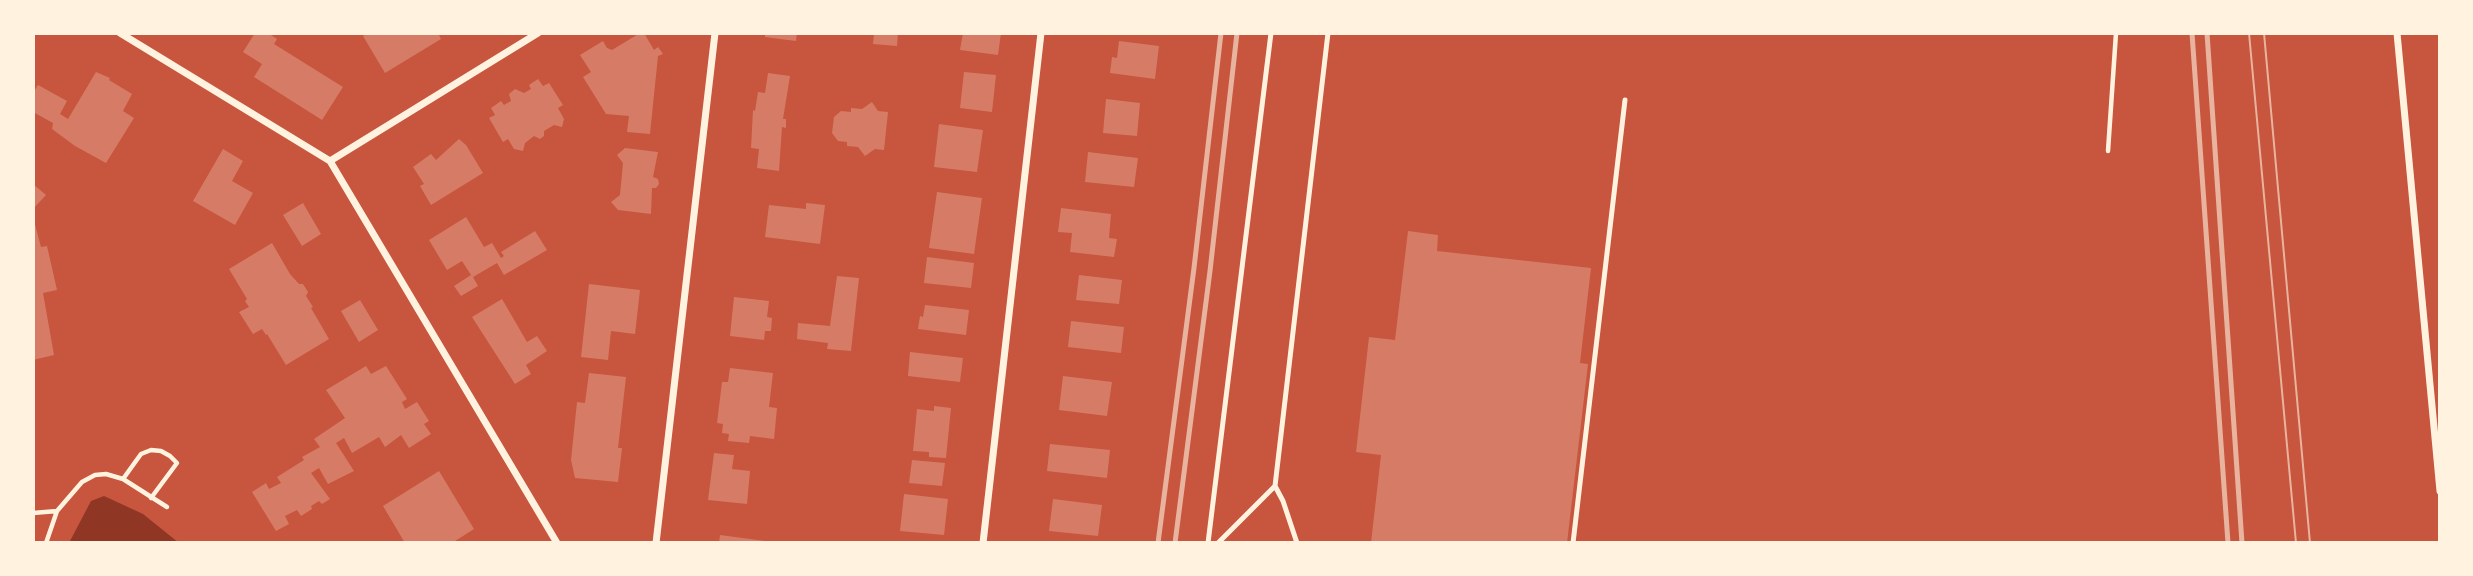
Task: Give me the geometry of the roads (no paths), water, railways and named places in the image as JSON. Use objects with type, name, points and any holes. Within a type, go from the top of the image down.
[{"type":"street","points":[[120,33],[330,161],[557,543]]},
{"type":"street","points":[[330,161],[538,33]]},
{"type":"street","points":[[656,543],[715,33]]},
{"type":"street","points":[[983,543],[1041,33]]},
{"type":"street","points":[[2397,33],[2440,491]]},
{"type":"lane","points":[[1208,543],[1271,33]]},
{"type":"lane","points":[[1297,543],[1275,486],[1328,33]]},
{"type":"lane","points":[[1573,543],[1625,100]]},
{"type":"lane","points":[[1218,543],[1275,486]]},
{"type":"tram line","points":[[2249,33],[2296,543]]},
{"type":"tram line","points":[[2264,33],[2310,543]]},
{"type":"railway","points":[[1158,543],[1221,33]]},
{"type":"railway","points":[[1175,543],[1237,33]]},
{"type":"railway","points":[[2192,33],[2228,543]]},
{"type":"railway","points":[[2207,33],[2242,543]]}]
